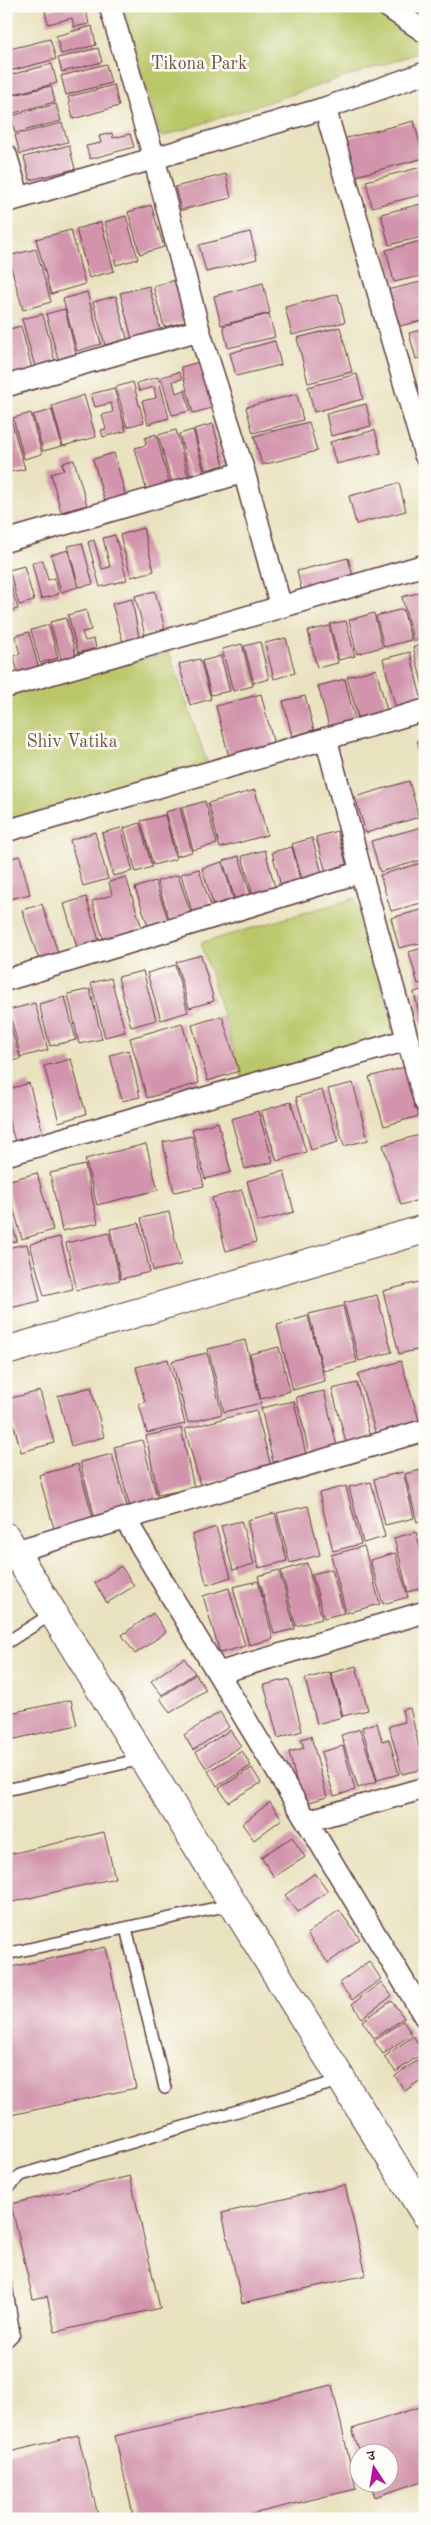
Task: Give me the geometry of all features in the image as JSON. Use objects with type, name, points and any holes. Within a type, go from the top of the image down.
[{"type":"street","points":[[110,6],[154,158],[199,330],[244,472],[281,607]]},
{"type":"street","points":[[387,6],[425,32]]},
{"type":"street","points":[[6,155],[13,200],[325,108],[425,73]]},
{"type":"street","points":[[325,108],[425,455]]},
{"type":"street","points":[[6,386],[199,330]]},
{"type":"street","points":[[6,541],[244,472]]},
{"type":"street","points":[[6,687],[425,565]]},
{"type":"street","points":[[6,831],[425,710]]},
{"type":"street","points":[[326,738],[425,1102]]},
{"type":"street","points":[[6,980],[361,872]]},
{"type":"street","points":[[6,1154],[407,1040]]},
{"type":"street","points":[[6,1351],[425,1229]]},
{"type":"street","points":[[425,1430],[124,1519],[11,1544],[425,2214]]},
{"type":"street","points":[[124,1519],[425,2017]]},
{"type":"street","points":[[218,1673],[425,1612]]},
{"type":"street","points":[[307,1821],[425,1788]]},
{"type":"lane","points":[[6,1643],[53,1613]]},
{"type":"lane","points":[[6,1790],[144,1758]]},
{"type":"lane","points":[[6,1954],[234,1904]]},
{"type":"lane","points":[[126,1928],[165,2088]]},
{"type":"lane","points":[[6,2190],[21,2174],[342,2080]]},
{"type":"lane","points":[[6,2285],[14,2334],[6,2342]]},
{"type":"green space","name":"Tikona Park","points":[[119,6],[377,6],[425,38],[425,51],[161,137]]},
{"type":"green space","name":"Shiv Vatika","points":[[169,652],[208,765],[6,821],[6,697]]},
{"type":"green space","points":[[355,898],[396,1034],[243,1080],[201,943]]},
{"type":"building","points":[[65,6],[85,6],[89,24],[74,27],[72,18],[48,24],[45,11]]},
{"type":"building","points":[[92,26],[96,45],[61,54],[56,36]]},
{"type":"building","points":[[50,39],[56,59],[6,72],[6,50]]},
{"type":"building","points":[[98,48],[102,62],[62,72],[58,58]]},
{"type":"building","points":[[52,64],[57,83],[10,95],[6,76]]},
{"type":"building","points":[[106,64],[111,83],[66,95],[61,76]]},
{"type":"building","points":[[114,85],[119,106],[73,119],[68,97]]},
{"type":"building","points":[[51,86],[55,102],[10,114],[6,97]]},
{"type":"building","points":[[56,104],[61,121],[15,133],[11,116]]},
{"type":"building","points":[[414,121],[424,158],[352,177],[343,139]]},
{"type":"building","points":[[62,123],[68,142],[20,154],[15,135]]},
{"type":"building","points":[[112,133],[113,138],[130,134],[134,147],[90,159],[86,146],[101,143],[99,136]]},
{"type":"building","points":[[69,145],[75,169],[30,180],[24,157]]},
{"type":"building","points":[[422,167],[425,194],[372,207],[366,181]]},
{"type":"building","points":[[226,174],[231,198],[181,210],[175,187]]},
{"type":"building","points":[[425,203],[425,236],[389,245],[381,214]]},
{"type":"building","points":[[151,205],[164,247],[140,254],[128,212]]},
{"type":"building","points":[[126,216],[138,259],[116,265],[105,222]]},
{"type":"building","points":[[101,222],[114,271],[89,278],[76,229]]},
{"type":"building","points":[[71,230],[85,284],[51,294],[36,239]]},
{"type":"building","points":[[250,232],[257,259],[206,272],[199,245]]},
{"type":"building","points":[[425,240],[425,275],[394,282],[386,250]]},
{"type":"building","points":[[36,249],[51,302],[23,310],[8,256]]},
{"type":"building","points":[[180,279],[192,320],[164,327],[153,286]]},
{"type":"building","points":[[425,281],[425,320],[396,327],[387,290]]},
{"type":"building","points":[[263,283],[270,313],[221,325],[214,296]]},
{"type":"building","points":[[149,286],[161,332],[132,339],[120,293]]},
{"type":"building","points":[[87,292],[101,344],[77,351],[63,299]]},
{"type":"building","points":[[338,294],[345,322],[292,335],[285,307]]},
{"type":"building","points":[[116,296],[127,339],[105,345],[93,302]]},
{"type":"building","points":[[65,309],[76,354],[58,359],[46,314]]},
{"type":"building","points":[[43,314],[55,362],[35,367],[22,319]]},
{"type":"building","points":[[269,314],[275,337],[228,348],[223,326]]},
{"type":"building","points":[[21,326],[33,373],[6,380],[6,330]]},
{"type":"building","points":[[340,327],[352,372],[308,383],[297,338]]},
{"type":"building","points":[[425,329],[425,356],[416,359],[409,333]]},
{"type":"building","points":[[275,341],[281,365],[236,376],[230,353]]},
{"type":"building","points":[[425,360],[425,377],[424,377],[420,361]]},
{"type":"building","points":[[199,362],[212,408],[193,413],[181,367]]},
{"type":"building","points":[[179,372],[182,379],[173,381],[176,393],[185,390],[190,411],[172,415],[161,377]]},
{"type":"building","points":[[357,374],[363,399],[314,412],[308,387]]},
{"type":"building","points":[[158,377],[169,418],[148,424],[142,401],[156,398],[154,387],[139,391],[137,383]]},
{"type":"building","points":[[133,382],[144,422],[127,427],[116,387]]},
{"type":"building","points":[[114,388],[126,431],[103,437],[101,430],[106,429],[102,415],[113,412],[111,403],[95,407],[91,394]]},
{"type":"building","points":[[297,394],[303,420],[253,433],[246,407]]},
{"type":"building","points":[[84,395],[96,437],[63,446],[52,406]]},
{"type":"building","points":[[366,404],[371,426],[331,436],[326,414]]},
{"type":"building","points":[[52,410],[62,446],[43,451],[33,415]]},
{"type":"building","points":[[31,413],[42,454],[24,459],[13,418]]},
{"type":"building","points":[[11,420],[25,469],[6,473],[6,421]]},
{"type":"building","points":[[309,422],[317,451],[262,465],[254,436]]},
{"type":"building","points":[[213,424],[224,465],[205,470],[194,429]]},
{"type":"building","points":[[176,430],[189,480],[172,484],[158,435]]},
{"type":"building","points":[[193,430],[204,472],[190,475],[179,434]]},
{"type":"building","points":[[375,430],[381,453],[336,464],[330,442]]},
{"type":"building","points":[[156,434],[170,486],[147,492],[135,448],[146,445],[145,438]]},
{"type":"building","points":[[114,453],[127,500],[106,506],[93,459]]},
{"type":"building","points":[[74,460],[87,505],[61,512],[51,474],[64,470],[62,463]]},
{"type":"building","points":[[399,483],[406,511],[356,524],[349,496]]},
{"type":"building","points":[[143,528],[154,571],[131,577],[120,535]]},
{"type":"building","points":[[115,535],[127,580],[100,587],[88,542],[94,540],[102,569],[110,567],[103,538]]},
{"type":"building","points":[[82,543],[93,584],[79,587],[68,546]]},
{"type":"building","points":[[68,550],[78,587],[61,592],[51,555]]},
{"type":"building","points":[[348,558],[355,583],[303,596],[297,571]]},
{"type":"building","points":[[43,560],[48,580],[55,578],[59,594],[41,599],[32,563]]},
{"type":"building","points":[[24,566],[34,601],[19,605],[9,570]]},
{"type":"building","points":[[6,570],[18,609],[6,612]]},
{"type":"building","points":[[155,591],[165,629],[145,635],[135,596]]},
{"type":"building","points":[[425,591],[425,638],[413,641],[402,597]]},
{"type":"building","points":[[132,599],[139,638],[123,642],[112,604]]},
{"type":"building","points":[[403,609],[411,640],[384,647],[376,616]]},
{"type":"building","points":[[86,610],[91,630],[82,632],[85,641],[94,639],[96,648],[78,653],[68,615]]},
{"type":"building","points":[[374,613],[382,647],[357,654],[349,620]]},
{"type":"building","points":[[66,618],[76,655],[61,659],[50,622]]},
{"type":"building","points":[[346,621],[355,656],[339,660],[330,624]]},
{"type":"building","points":[[49,625],[58,658],[40,663],[31,630]]},
{"type":"building","points":[[329,626],[338,663],[317,668],[308,631]]},
{"type":"building","points":[[29,632],[39,669],[18,674],[14,656],[20,654],[15,636]]},
{"type":"building","points":[[286,638],[295,673],[274,679],[265,643]]},
{"type":"building","points":[[260,642],[269,679],[254,683],[244,646]]},
{"type":"building","points":[[242,644],[253,686],[233,691],[222,649]]},
{"type":"building","points":[[425,644],[425,690],[424,690],[413,647]]},
{"type":"building","points":[[410,652],[422,702],[396,709],[383,659]]},
{"type":"building","points":[[6,654],[13,674],[6,676]]},
{"type":"building","points":[[221,656],[230,691],[211,695],[202,661]]},
{"type":"building","points":[[200,659],[211,699],[190,705],[179,664]]},
{"type":"building","points":[[376,669],[387,711],[358,718],[347,677]]},
{"type":"building","points":[[345,679],[355,720],[329,727],[318,686]]},
{"type":"building","points":[[261,694],[274,745],[229,757],[216,706]]},
{"type":"building","points":[[305,696],[314,730],[292,736],[283,701]]},
{"type":"building","points":[[425,738],[425,767],[424,767],[417,740]]},
{"type":"building","points":[[409,781],[419,817],[366,833],[355,797]]},
{"type":"building","points":[[255,790],[267,835],[220,848],[208,803]]},
{"type":"building","points":[[205,801],[217,844],[193,850],[182,808]]},
{"type":"building","points":[[180,808],[192,852],[177,856],[165,812]]},
{"type":"building","points":[[165,815],[176,859],[153,865],[141,821]]},
{"type":"building","points":[[140,823],[152,867],[136,872],[124,828]]},
{"type":"building","points":[[425,826],[425,859],[380,872],[371,841]]},
{"type":"building","points":[[121,828],[133,871],[113,876],[102,833]]},
{"type":"building","points":[[337,831],[348,870],[327,876],[316,837]]},
{"type":"building","points":[[95,832],[108,879],[83,886],[70,840]]},
{"type":"building","points":[[312,838],[323,877],[303,883],[292,844]]},
{"type":"building","points":[[292,847],[301,884],[282,890],[272,852]]},
{"type":"building","points":[[265,850],[276,891],[253,897],[242,856]]},
{"type":"building","points":[[20,856],[30,894],[6,900],[6,859]]},
{"type":"building","points":[[239,856],[251,896],[235,900],[223,861]]},
{"type":"building","points":[[222,862],[234,900],[214,907],[202,868]]},
{"type":"building","points":[[425,862],[425,902],[391,911],[380,875]]},
{"type":"building","points":[[199,869],[211,907],[192,912],[181,874]]},
{"type":"building","points":[[178,875],[191,914],[170,921],[157,881]]},
{"type":"building","points":[[126,877],[142,928],[104,942],[92,901],[112,895],[109,882]]},
{"type":"building","points":[[155,881],[169,922],[149,929],[135,888]]},
{"type":"building","points":[[86,897],[99,941],[77,947],[64,904]]},
{"type":"building","points":[[42,904],[58,953],[39,960],[22,910]]},
{"type":"building","points":[[425,909],[425,942],[399,948],[391,918]]},
{"type":"building","points":[[425,947],[425,982],[418,984],[409,952]]},
{"type":"building","points":[[201,955],[214,1001],[189,1008],[176,962]]},
{"type":"building","points":[[175,965],[188,1012],[161,1020],[147,973]]},
{"type":"building","points":[[143,971],[156,1020],[131,1027],[118,977]]},
{"type":"building","points":[[111,978],[125,1032],[105,1037],[91,983]]},
{"type":"building","points":[[90,989],[102,1039],[79,1044],[68,994]]},
{"type":"building","points":[[425,989],[425,1021],[421,1022],[414,992]]},
{"type":"building","points":[[65,997],[76,1040],[50,1046],[39,1004]]},
{"type":"building","points":[[35,1003],[48,1050],[21,1057],[9,1010]]},
{"type":"building","points":[[6,1009],[20,1059],[6,1063]]},
{"type":"building","points":[[222,1016],[239,1071],[208,1081],[192,1025]]},
{"type":"building","points":[[182,1023],[199,1083],[147,1098],[130,1038]]},
{"type":"building","points":[[129,1050],[140,1097],[122,1101],[110,1055]]},
{"type":"building","points":[[71,1059],[86,1114],[59,1122],[44,1066]]},
{"type":"building","points":[[405,1067],[419,1116],[384,1126],[369,1077]]},
{"type":"building","points":[[29,1083],[43,1133],[15,1141],[6,1112],[6,1090]]},
{"type":"building","points":[[353,1083],[368,1140],[344,1146],[328,1089]]},
{"type":"building","points":[[322,1090],[338,1142],[311,1150],[296,1097]]},
{"type":"building","points":[[291,1102],[306,1152],[277,1161],[261,1111]]},
{"type":"building","points":[[258,1111],[273,1162],[245,1169],[231,1119]]},
{"type":"building","points":[[218,1122],[231,1172],[205,1179],[192,1129]]},
{"type":"building","points":[[423,1134],[425,1141],[425,1198],[401,1205],[383,1145]]},
{"type":"building","points":[[192,1136],[204,1186],[174,1192],[163,1142]]},
{"type":"building","points":[[146,1144],[158,1190],[97,1205],[85,1159]]},
{"type":"building","points":[[85,1165],[98,1223],[62,1231],[50,1173]]},
{"type":"building","points":[[284,1171],[294,1212],[258,1222],[247,1181]]},
{"type":"building","points":[[37,1173],[53,1230],[22,1239],[6,1181]]},
{"type":"building","points":[[242,1190],[256,1242],[226,1251],[212,1198]]},
{"type":"building","points":[[6,1203],[17,1241],[6,1244]]},
{"type":"building","points":[[169,1212],[181,1265],[153,1271],[141,1218]]},
{"type":"building","points":[[139,1223],[150,1272],[121,1279],[110,1229]]},
{"type":"building","points":[[109,1233],[120,1280],[77,1290],[66,1243]]},
{"type":"building","points":[[60,1237],[73,1289],[44,1296],[30,1244]]},
{"type":"building","points":[[27,1244],[40,1301],[6,1309],[6,1248]]},
{"type":"building","points":[[419,1282],[425,1306],[425,1348],[399,1354],[383,1291]]},
{"type":"building","points":[[377,1295],[392,1352],[359,1361],[344,1303]]},
{"type":"building","points":[[343,1306],[357,1362],[323,1371],[309,1314]]},
{"type":"building","points":[[308,1316],[325,1381],[293,1390],[277,1325]]},
{"type":"building","points":[[245,1340],[261,1403],[224,1412],[208,1349]]},
{"type":"building","points":[[279,1347],[290,1391],[261,1399],[250,1354]]},
{"type":"building","points":[[207,1353],[222,1414],[188,1423],[172,1361]]},
{"type":"building","points":[[168,1359],[185,1424],[147,1433],[139,1404],[145,1402],[136,1367]]},
{"type":"building","points":[[401,1361],[419,1420],[376,1434],[358,1374]]},
{"type":"building","points":[[357,1383],[370,1437],[346,1443],[332,1389]]},
{"type":"building","points":[[91,1387],[104,1437],[71,1446],[58,1396]]},
{"type":"building","points":[[40,1391],[54,1443],[21,1452],[7,1399]]},
{"type":"building","points":[[324,1391],[337,1446],[309,1453],[296,1397]]},
{"type":"building","points":[[294,1401],[306,1455],[273,1462],[261,1408]]},
{"type":"building","points":[[256,1410],[271,1466],[200,1485],[185,1429]]},
{"type":"building","points":[[181,1428],[194,1488],[158,1495],[146,1436]]},
{"type":"building","points":[[142,1440],[158,1501],[130,1508],[114,1447]]},
{"type":"building","points":[[112,1454],[128,1510],[95,1518],[80,1462]]},
{"type":"building","points":[[78,1464],[94,1521],[55,1532],[39,1475]]},
{"type":"building","points":[[425,1469],[425,1520],[417,1522],[405,1474]]},
{"type":"building","points":[[403,1472],[414,1518],[385,1525],[374,1479]]},
{"type":"building","points":[[371,1482],[385,1537],[363,1543],[349,1487]]},
{"type":"building","points":[[346,1486],[361,1544],[333,1551],[319,1493]]},
{"type":"building","points":[[308,1506],[320,1555],[290,1563],[277,1513]]},
{"type":"building","points":[[275,1513],[287,1561],[259,1568],[247,1520]]},
{"type":"building","points":[[241,1521],[254,1564],[233,1570],[221,1526]]},
{"type":"building","points":[[216,1527],[231,1577],[207,1585],[192,1535]]},
{"type":"building","points":[[416,1532],[425,1565],[425,1587],[408,1592],[394,1538]]},
{"type":"building","points":[[364,1546],[380,1604],[346,1613],[331,1555]]},
{"type":"building","points":[[395,1553],[408,1597],[383,1604],[370,1560]]},
{"type":"building","points":[[307,1563],[322,1619],[296,1626],[281,1571]]},
{"type":"building","points":[[121,1566],[134,1586],[107,1603],[95,1583]]},
{"type":"building","points":[[332,1569],[344,1613],[324,1618],[312,1574]]},
{"type":"building","points":[[279,1570],[295,1629],[274,1634],[258,1576]]},
{"type":"building","points":[[258,1581],[273,1639],[249,1645],[233,1587]]},
{"type":"building","points":[[229,1588],[245,1646],[220,1653],[203,1596]]},
{"type":"building","points":[[153,1613],[166,1632],[135,1654],[122,1635]]},
{"type":"building","points":[[184,1658],[195,1673],[162,1695],[151,1681]]},
{"type":"building","points":[[356,1666],[368,1710],[343,1716],[331,1673]]},
{"type":"building","points":[[330,1672],[342,1717],[317,1724],[305,1679]]},
{"type":"building","points":[[196,1674],[206,1690],[170,1713],[160,1698]]},
{"type":"building","points":[[289,1679],[302,1731],[278,1738],[264,1685]]},
{"type":"building","points":[[71,1700],[77,1725],[6,1741],[6,1714]]},
{"type":"building","points":[[410,1708],[424,1769],[402,1774],[389,1726],[405,1722],[402,1710]]},
{"type":"building","points":[[220,1712],[229,1727],[193,1750],[184,1735]]},
{"type":"building","points":[[377,1723],[382,1741],[389,1739],[399,1774],[377,1780],[362,1727]]},
{"type":"building","points":[[360,1729],[377,1782],[358,1788],[341,1735]]},
{"type":"building","points":[[230,1730],[241,1746],[206,1768],[196,1752]]},
{"type":"building","points":[[311,1736],[327,1797],[302,1804],[289,1752],[304,1748],[301,1739]]},
{"type":"building","points":[[343,1746],[355,1790],[334,1796],[321,1752]]},
{"type":"building","points":[[242,1751],[251,1766],[217,1786],[208,1771]]},
{"type":"building","points":[[252,1768],[261,1783],[228,1802],[219,1788]]},
{"type":"building","points":[[270,1802],[282,1819],[254,1840],[242,1824]]},
{"type":"building","points":[[104,1832],[115,1878],[8,1903],[6,1855]]},
{"type":"building","points":[[292,1837],[305,1857],[274,1877],[261,1857]]},
{"type":"building","points":[[315,1873],[328,1891],[298,1912],[285,1895]]},
{"type":"building","points":[[339,1910],[360,1939],[328,1963],[307,1934]]},
{"type":"building","points":[[106,1947],[136,2088],[6,2116],[6,1968]]},
{"type":"building","points":[[369,1961],[381,1979],[352,2000],[339,1983]]},
{"type":"building","points":[[381,1982],[392,1996],[362,2018],[352,2004]]},
{"type":"building","points":[[392,2001],[404,2018],[374,2038],[362,2021]]},
{"type":"building","points":[[403,2021],[412,2034],[383,2054],[374,2041]]},
{"type":"building","points":[[413,2036],[424,2052],[396,2072],[384,2057]]},
{"type":"building","points":[[425,2055],[425,2077],[405,2091],[395,2076]]},
{"type":"building","points":[[130,2176],[160,2308],[55,2332],[47,2296],[33,2299],[11,2204]]},
{"type":"building","points":[[345,2185],[366,2275],[242,2303],[222,2213]]},
{"type":"building","points":[[332,2385],[348,2454],[348,2491],[231,2519],[134,2519],[115,2436]]},
{"type":"building","points":[[425,2405],[425,2480],[398,2489],[398,2442],[357,2442],[352,2429]]},
{"type":"building","points":[[78,2435],[99,2519],[6,2519],[6,2453]]},
{"type":"building","points":[[373,2492],[390,2492],[375,2497]]},
{"type":"building","points":[[392,2512],[394,2519],[367,2519],[367,2518]]}]
